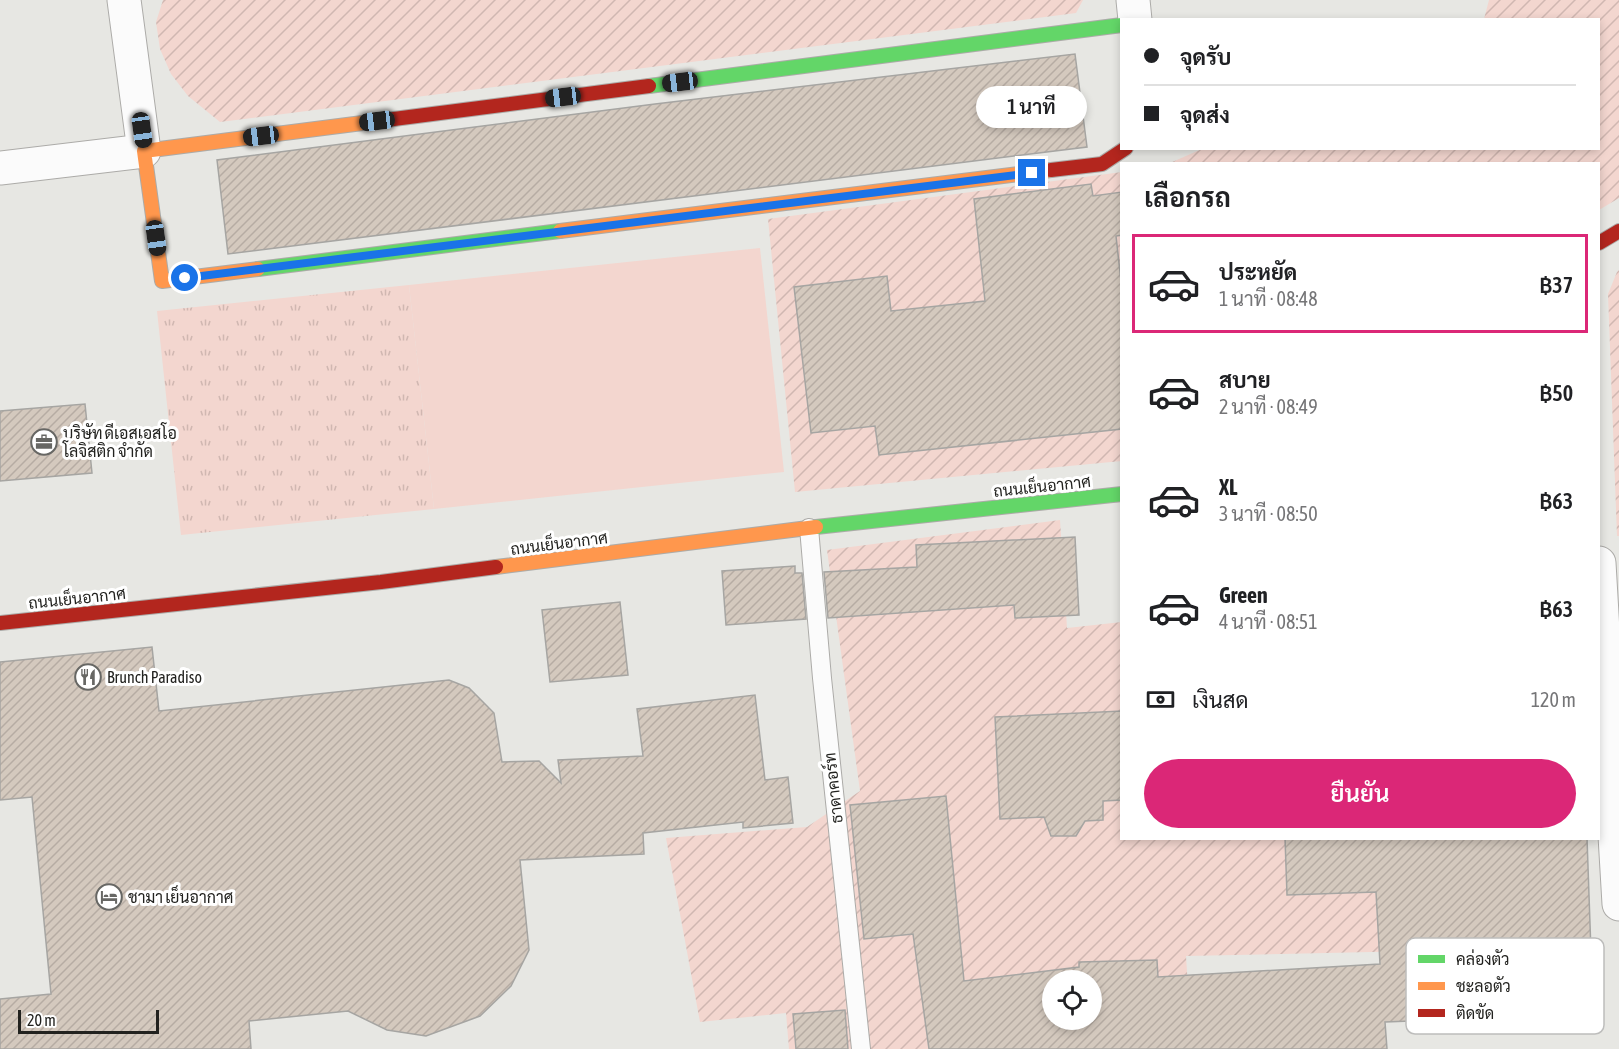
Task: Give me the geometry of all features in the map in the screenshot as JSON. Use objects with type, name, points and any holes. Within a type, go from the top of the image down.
[{"type":"street","points":[[124,0],[162,281],[1102,164],[1122,150]]},
{"type":"street","points":[[1132,0],[1135,18]]},
{"type":"street","points":[[0,168],[1120,25]]},
{"type":"street","points":[[1600,242],[1619,231]]},
{"type":"street","name":"ถนนเย็นอากาศ","points":[[0,623],[392,581],[809,528],[1120,494]]},
{"type":"street","points":[[1600,579],[1619,904]]},
{"type":"lane","name":"ธาดาคอร์ท","points":[[809,528],[822,678],[861,1049]]},
{"type":"green space","points":[[163,0],[1083,0],[1076,13],[220,122],[188,96],[171,74],[160,49],[156,22]]},
{"type":"green space","points":[[1489,0],[1619,0],[1619,198],[1600,209],[1600,162],[1172,162],[1199,150],[1600,150],[1600,18],[1484,18]]},
{"type":"green space","points":[[1120,172],[1120,461],[795,492],[768,219]]},
{"type":"green space","points":[[760,248],[784,472],[434,509],[409,285]]},
{"type":"green space","points":[[1619,270],[1619,536],[1617,536],[1608,294]]},
{"type":"green space","points":[[409,285],[434,509],[181,535],[157,311]]},
{"type":"green space","points":[[1060,520],[1067,628],[1120,622],[1120,840],[1304,840],[1455,880],[1461,938],[1406,938],[1406,951],[1186,956],[1192,1049],[1102,1023],[1102,970],[1042,970],[1042,1030],[1059,1030],[1071,1049],[789,1049],[786,1013],[700,1022],[666,838],[807,827],[860,791],[827,550]]},
{"type":"building","points":[[1075,54],[1087,147],[228,254],[217,160],[655,104]]},
{"type":"building","points":[[1091,184],[1093,196],[1120,192],[1120,235],[1116,236],[1120,272],[1120,429],[879,455],[875,426],[811,433],[794,287],[887,276],[891,311],[985,301],[974,199]]},
{"type":"building","name":"บริษัท ดีเอสเอสโอ โลจิสติก จำกัด","points":[[85,404],[92,473],[0,481],[0,411]]},
{"type":"building","points":[[1075,537],[1079,615],[1015,618],[1014,605],[828,618],[824,572],[917,567],[916,545]]},
{"type":"building","points":[[795,566],[795,573],[802,573],[806,619],[726,625],[722,571]]},
{"type":"building","points":[[620,602],[628,675],[550,682],[542,610]]},
{"type":"building","points":[[152,647],[159,711],[449,680],[469,688],[494,713],[502,762],[539,761],[561,783],[558,760],[643,756],[637,709],[755,695],[765,780],[788,777],[793,823],[743,828],[743,822],[643,833],[644,854],[520,860],[529,950],[511,986],[480,1016],[426,1036],[387,1030],[348,1011],[249,1021],[251,1049],[0,1049],[0,999],[51,994],[32,797],[0,800],[0,662]]},
{"type":"building","points":[[1120,711],[1120,800],[1103,801],[1103,820],[1085,821],[1076,836],[1051,836],[1044,817],[1000,819],[995,717]]},
{"type":"building","points":[[946,796],[964,981],[1042,972],[1042,1030],[1102,1030],[1102,970],[1054,970],[1079,967],[1079,962],[1157,960],[1158,977],[1380,964],[1376,892],[1287,895],[1285,840],[1587,840],[1591,938],[1406,938],[1406,1021],[1385,1022],[1387,1049],[929,1049],[913,934],[864,939],[850,805]]},
{"type":"building","points":[[845,1010],[848,1049],[796,1049],[793,1014]]},
{"type":"traffic: fast","points":[[649,86],[1120,25]]},
{"type":"traffic: fast","points":[[258,269],[560,231]]},
{"type":"traffic: fast","points":[[816,527],[1120,494]]},
{"type":"traffic: slow","points":[[258,269],[162,281],[144,151],[386,120]]},
{"type":"traffic: slow","points":[[560,231],[1051,170]]},
{"type":"traffic: slow","points":[[496,567],[816,527]]},
{"type":"traffic: jam","points":[[386,120],[649,86]]},
{"type":"traffic: jam","points":[[1051,170],[1102,164],[1123,150]]},
{"type":"traffic: jam","points":[[1600,242],[1619,231]]},
{"type":"traffic: jam","points":[[0,623],[381,582],[496,567]]},
{"type":"place","name":"บริษัท ดีเอสเอสโอ โลจิสติก จำกัด","points":[[44,442]]},
{"type":"place","name":"Brunch Paradiso","points":[[88,677]]},
{"type":"place","name":"ชามา เย็นอากาศ","points":[[109,897]]},
{"type":"route","points":[[185,278],[1032,173]]}]
